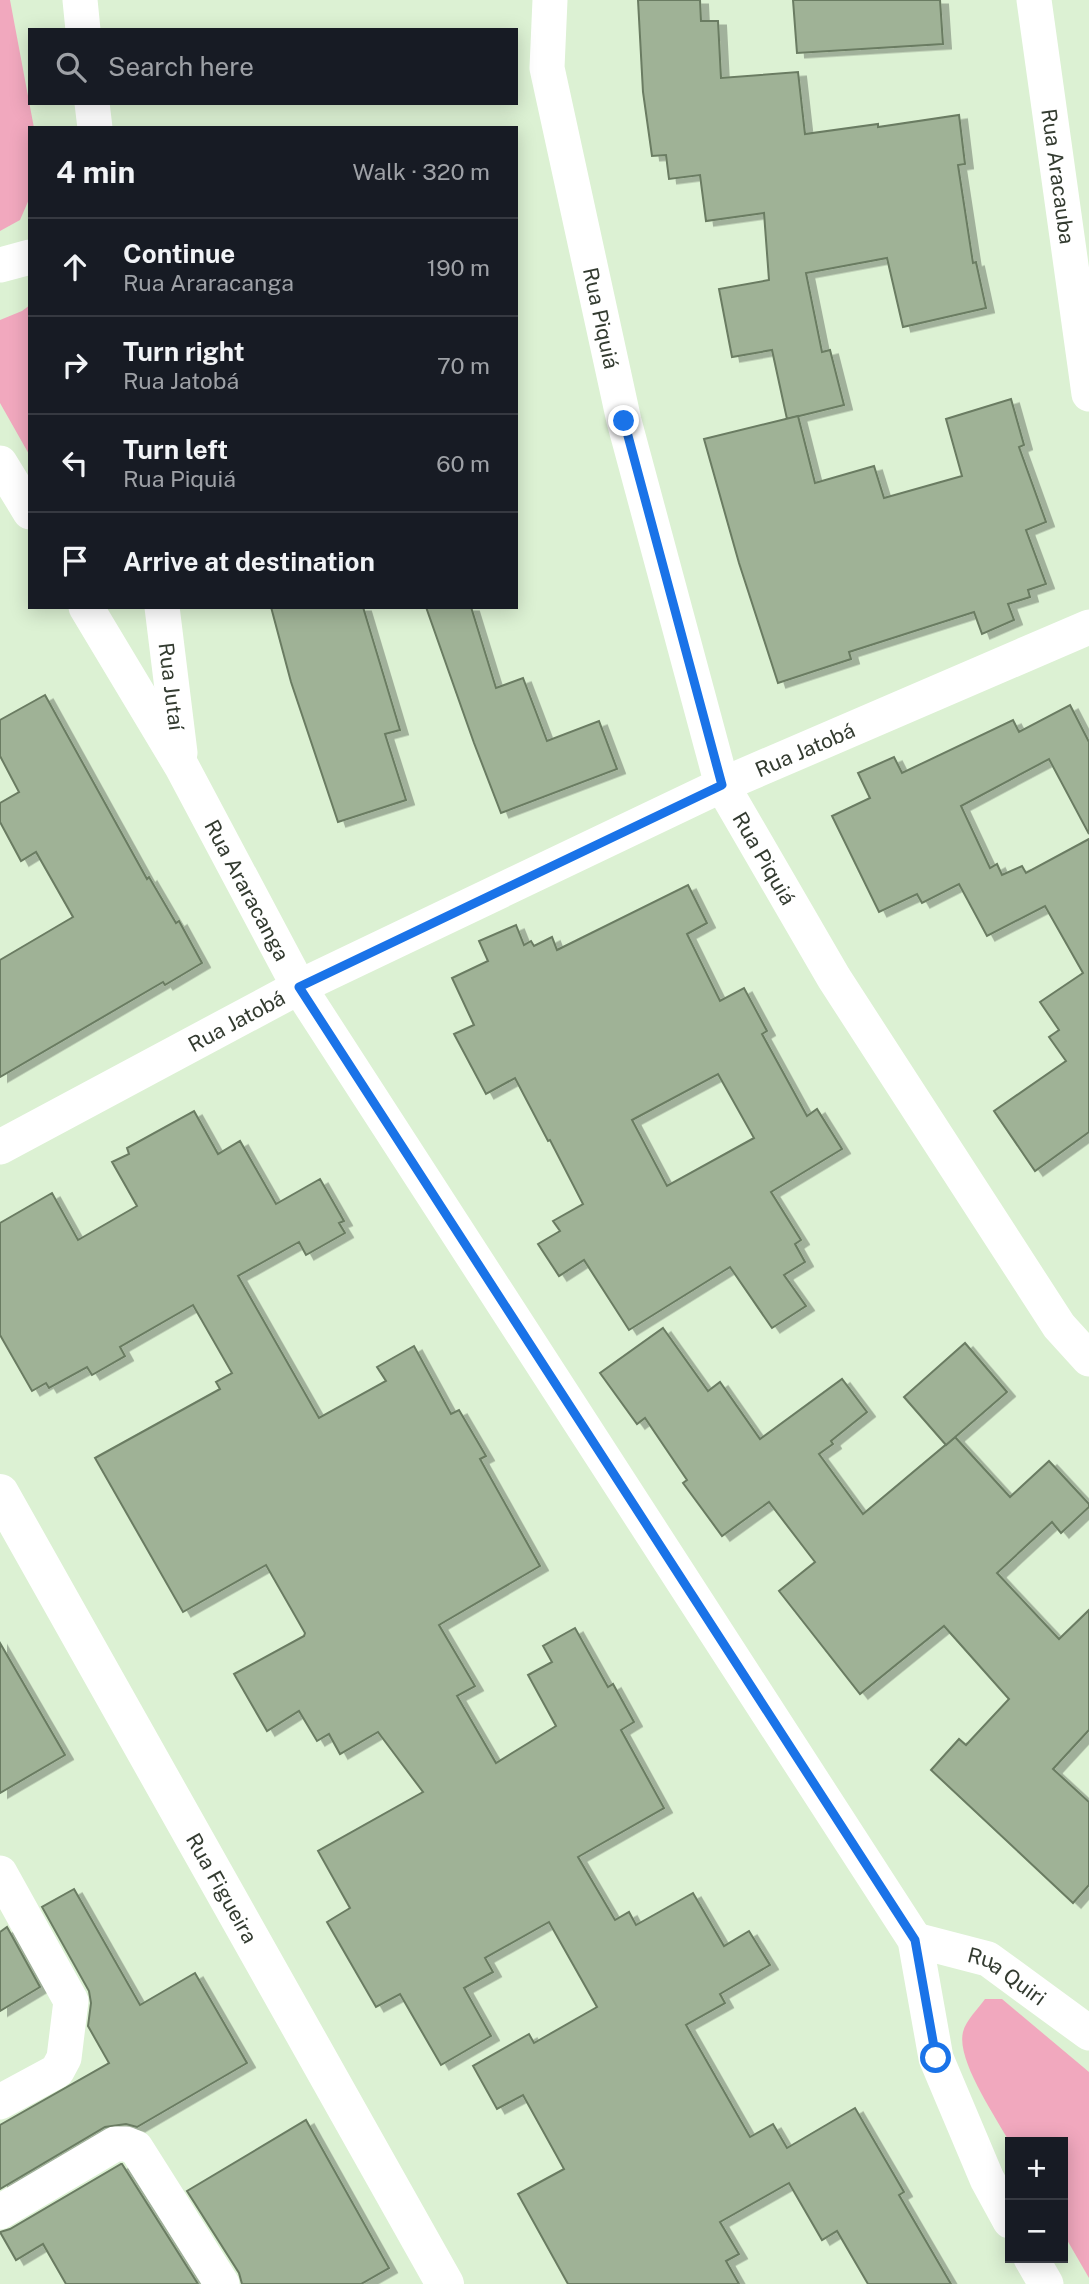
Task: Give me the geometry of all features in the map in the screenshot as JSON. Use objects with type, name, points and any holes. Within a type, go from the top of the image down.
[{"type":"street","points":[[80,0],[83,28]]},
{"type":"street","name":"Rua Piquiá","points":[[550,0],[547,68],[621,408],[722,785],[834,978],[1059,1326],[1089,1359]]},
{"type":"street","name":"Rua Aracauba","points":[[1034,0],[1089,394]]},
{"type":"street","points":[[92,105],[95,126]]},
{"type":"street","points":[[0,265],[28,258]]},
{"type":"street","points":[[0,463],[28,509]]},
{"type":"street","name":"Rua Araracanga","points":[[87,609],[182,767],[299,987],[915,1940],[936,2058],[987,2179],[1005,2212]]},
{"type":"street","name":"Rua Jutaí","points":[[162,609],[182,767]]},
{"type":"street","name":"Rua Jatobá","points":[[0,1147],[299,987],[722,785],[1089,627]]},
{"type":"street","name":"Rua Figueira","points":[[0,1493],[445,2284]]},
{"type":"street","points":[[0,1873],[71,2001],[64,2058],[57,2071],[0,2102]]},
{"type":"street","name":"Rua Quiri","points":[[915,1940],[988,1959],[1089,2033]]},
{"type":"street","points":[[0,2213],[115,2144],[126,2144],[136,2148],[222,2284]]},
{"type":"street","points":[[1034,2263],[1046,2284]]},
{"type":"shaded area","points":[[0,0],[10,0],[34,126],[28,126],[28,202],[20,220],[0,231]]},
{"type":"shaded area","points":[[28,306],[28,452],[0,403],[0,320]]},
{"type":"shaded area","points":[[985,1999],[1002,1999],[1089,2072],[1089,2278],[1068,2242],[1068,2137],[1007,2137],[965,2058],[963,2032],[969,2019]]},
{"type":"building","points":[[638,0],[700,0],[701,21],[718,21],[721,78],[798,72],[805,134],[959,115],[965,164],[958,165],[973,263],[976,262],[986,308],[903,327],[887,258],[806,273],[822,352],[830,350],[844,405],[787,419],[772,350],[732,357],[719,289],[769,280],[764,213],[706,221],[700,175],[669,179],[666,155],[652,156],[643,92]]},
{"type":"building","points":[[793,0],[940,0],[943,44],[797,53]]},
{"type":"building","points":[[1011,399],[1024,445],[1019,447],[1046,522],[1026,530],[1046,584],[1028,590],[1030,597],[1008,604],[1014,620],[982,634],[974,612],[849,652],[851,659],[778,683],[739,563],[704,439],[798,416],[815,483],[874,466],[884,498],[962,476],[946,419]]},
{"type":"building","points":[[272,609],[364,609],[400,730],[385,734],[406,800],[338,822],[291,682]]},
{"type":"building","points":[[427,609],[472,609],[496,688],[523,678],[547,741],[599,721],[617,769],[501,813]]},
{"type":"building","points":[[45,695],[147,879],[149,877],[176,923],[179,921],[202,963],[165,985],[163,982],[0,1077],[0,960],[73,917],[36,852],[21,861],[0,822],[0,803],[19,792],[0,756],[0,720]]},
{"type":"building","points":[[1070,705],[1089,742],[1089,834],[1049,759],[961,806],[990,868],[997,864],[1002,875],[1022,866],[1026,873],[1089,839],[1089,1132],[1035,1171],[994,1111],[1066,1061],[1049,1037],[1059,1030],[1040,1002],[1083,973],[1045,906],[987,936],[959,884],[922,903],[917,894],[879,912],[832,816],[870,798],[858,773],[894,757],[902,773],[1013,720],[1019,732]]},
{"type":"building","points":[[688,885],[707,923],[687,934],[720,1001],[744,988],[767,1031],[762,1034],[807,1116],[817,1109],[842,1149],[771,1192],[801,1240],[795,1244],[805,1262],[784,1275],[806,1306],[772,1328],[730,1267],[629,1330],[584,1260],[559,1276],[538,1244],[560,1231],[553,1221],[583,1204],[515,1078],[486,1094],[454,1034],[474,1025],[452,978],[488,961],[479,941],[516,925],[524,945],[531,941],[534,946],[552,937],[557,950]],"holes":[[[718,1074],[754,1138],[667,1186],[632,1120]]]},
{"type":"building","points":[[194,1111],[218,1154],[240,1141],[276,1204],[320,1179],[344,1221],[339,1223],[345,1233],[306,1255],[299,1242],[238,1276],[319,1418],[386,1381],[377,1367],[414,1346],[451,1414],[459,1410],[486,1456],[480,1459],[540,1566],[439,1625],[475,1686],[457,1696],[496,1763],[556,1726],[528,1675],[552,1662],[543,1646],[575,1628],[608,1687],[613,1684],[634,1722],[621,1730],[664,1808],[578,1857],[615,1920],[629,1912],[636,1925],[693,1893],[724,1946],[749,1931],[770,1965],[720,1994],[725,2003],[686,2025],[750,2137],[773,2124],[787,2148],[855,2108],[904,2192],[899,2195],[951,2284],[868,2284],[837,2231],[822,2240],[789,2183],[720,2222],[739,2254],[726,2261],[739,2284],[568,2284],[518,2194],[564,2169],[523,2095],[497,2109],[473,2066],[529,2034],[534,2043],[597,2007],[549,1922],[485,1958],[493,1972],[464,1988],[491,2036],[441,2065],[400,1994],[376,2007],[327,1922],[350,1908],[318,1851],[423,1792],[378,1732],[340,1754],[329,1734],[317,1741],[299,1711],[267,1731],[234,1674],[305,1633],[266,1565],[183,1612],[95,1458],[220,1389],[216,1382],[232,1373],[193,1305],[120,1347],[125,1356],[92,1375],[87,1367],[49,1388],[46,1383],[32,1391],[0,1335],[0,1223],[52,1193],[78,1240],[137,1206],[112,1162],[129,1154],[127,1148]]},
{"type":"building","points":[[663,1328],[708,1391],[720,1382],[760,1439],[842,1379],[867,1412],[819,1454],[863,1514],[955,1437],[1010,1497],[1049,1461],[1089,1504],[1061,1533],[1052,1522],[997,1573],[1059,1639],[1089,1610],[1089,1730],[1053,1769],[1089,1802],[1089,1885],[1073,1903],[931,1770],[959,1739],[966,1745],[1009,1699],[944,1626],[860,1694],[779,1591],[815,1562],[769,1502],[722,1536],[683,1483],[687,1480],[645,1418],[637,1424],[600,1373]]},
{"type":"building","points":[[965,1343],[1007,1392],[946,1445],[904,1397]]},
{"type":"building","points":[[0,1643],[65,1755],[0,1793]]},
{"type":"building","points":[[74,1889],[140,2005],[195,1973],[247,2063],[137,2127],[126,2124],[105,2127],[0,2189],[0,2125],[109,2063],[88,2026],[91,2003],[89,1991],[42,1907]]},
{"type":"building","points":[[7,1927],[40,1987],[0,2011],[0,1932]]},
{"type":"building","points":[[306,2120],[389,2268],[361,2284],[242,2284],[239,2273],[187,2191]]},
{"type":"building","points":[[122,2164],[198,2284],[66,2284],[43,2244],[16,2260],[0,2232],[10,2229]]},
{"type":"route","points":[[624,421],[722,785],[299,987],[915,1940],[936,2058]]}]
